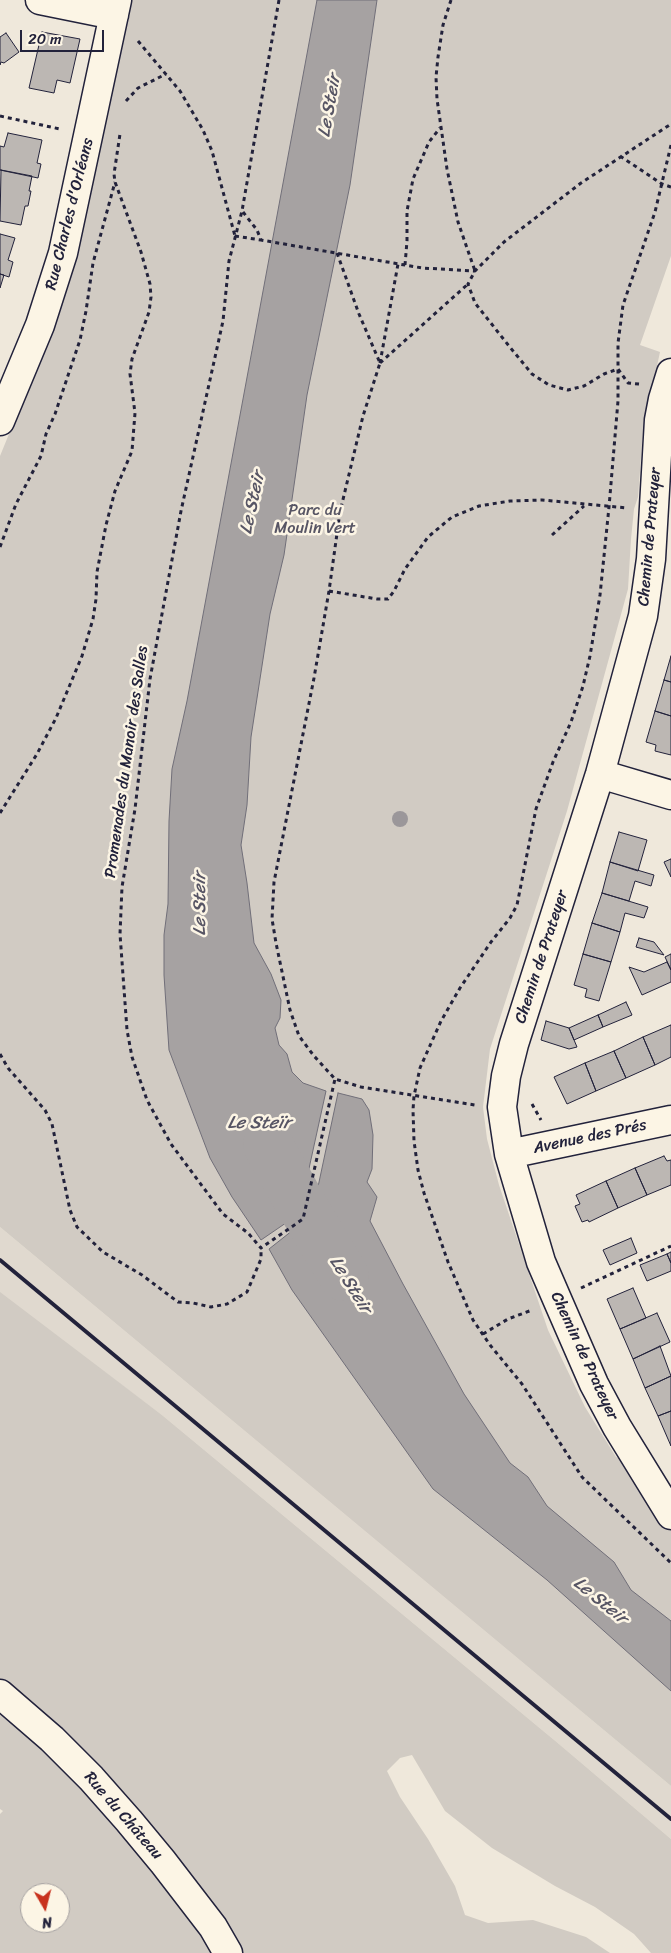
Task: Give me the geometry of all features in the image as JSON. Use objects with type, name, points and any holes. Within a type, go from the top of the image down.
[{"type":"street","points":[[40,0],[114,14]]},
{"type":"street","name":"Rue Charles d'Orléans","points":[[0,421],[40,325],[63,254],[114,14]]},
{"type":"street","name":"Chemin de Prateyer","points":[[669,379],[659,420],[664,451],[653,508],[650,559],[643,616],[600,774],[514,1044],[506,1076],[502,1107],[509,1154],[539,1254],[557,1299],[605,1404],[633,1455],[671,1514]]},
{"type":"street","points":[[600,774],[671,795]]},
{"type":"street","name":"Avenue des Prés","points":[[509,1154],[671,1120]]},
{"type":"street","name":"Rue du Château","points":[[0,1694],[52,1739],[91,1778],[129,1821],[212,1927],[228,1953]]},
{"type":"path","name":"Promenades du Manoir des Salles","points":[[261,1248],[248,1234],[223,1214],[171,1144],[147,1100],[132,1057],[127,1030],[120,934],[122,887],[135,809],[150,679],[180,511],[221,330],[230,261],[242,211],[279,0]]},
{"type":"path","points":[[451,0],[443,25],[436,77],[440,127],[446,169],[458,222],[475,271]]},
{"type":"path","points":[[114,14],[124,32],[136,40],[166,74],[191,108],[210,144],[235,236],[422,268],[475,271]]},
{"type":"path","points":[[126,103],[127,98],[138,88],[166,74]]},
{"type":"path","points":[[380,363],[468,284],[475,271],[504,242],[580,183],[671,124]]},
{"type":"path","points":[[0,813],[37,754],[56,718],[82,656],[93,619],[97,572],[106,525],[116,491],[132,451],[135,413],[130,374],[132,359],[149,312],[151,297],[150,284],[141,252],[114,174],[121,125]]},
{"type":"path","points":[[405,265],[407,211],[413,179],[429,142],[440,127]]},
{"type":"path","points":[[671,145],[655,212],[624,305],[618,343],[615,440],[609,507],[600,595],[590,656],[571,722],[553,762],[536,809],[516,905],[510,918],[491,942],[440,1021],[420,1068],[414,1096],[414,1141],[418,1170],[426,1201],[448,1262],[473,1320],[522,1384],[582,1477],[671,1563]]},
{"type":"path","points":[[620,156],[671,188]]},
{"type":"path","points":[[0,546],[16,504],[41,456],[46,434],[55,414],[80,340],[93,264],[116,182]]},
{"type":"path","points":[[242,211],[257,230],[261,240]]},
{"type":"path","points":[[337,253],[359,314],[380,363]]},
{"type":"path","points":[[398,264],[380,363],[363,416],[340,512],[329,591],[272,898],[276,943],[292,1018],[299,1036],[335,1079],[362,1087],[414,1096],[483,1107],[502,1107]]},
{"type":"path","points":[[468,284],[475,303],[499,334],[532,374],[549,385],[568,390],[584,386],[604,374],[618,370]]},
{"type":"path","points":[[618,370],[628,383],[669,379]]},
{"type":"path","points":[[329,591],[388,599],[405,569],[428,537],[452,517],[479,506],[504,502],[542,500],[609,507],[653,508]]},
{"type":"path","points":[[552,535],[585,505]]},
{"type":"path","points":[[0,1054],[8,1068],[45,1110],[52,1124],[70,1210],[77,1227],[103,1252],[142,1275],[178,1302],[211,1307],[228,1304],[247,1292],[261,1258],[261,1248],[302,1219],[335,1079]]},
{"type":"path","points":[[483,1334],[508,1318],[557,1299],[671,1246]]},
{"type":"shaded area","points":[[0,1227],[671,1786],[671,1839],[162,1415],[0,1295]]},
{"type":"green space","name":"Parc du Moulin Vert","points":[[131,0],[671,0],[671,256],[640,345],[660,352],[643,431],[638,497],[634,509],[631,539],[628,589],[567,811],[490,1049],[483,1107],[487,1139],[499,1185],[548,1330],[585,1407],[616,1457],[656,1473],[671,1496],[671,1786],[0,1227],[0,456],[63,302]]},
{"type":"green space","points":[[0,1292],[162,1415],[671,1839],[671,1953],[651,1953],[634,1934],[595,1907],[555,1886],[492,1848],[445,1811],[412,1755],[400,1758],[387,1771],[400,1797],[428,1839],[455,1886],[465,1915],[488,1923],[533,1920],[586,1937],[610,1953],[0,1953],[0,1814],[3,1811],[0,1809]]},
{"type":"water","name":"Le Steïr","points":[[317,0],[377,0],[350,185],[307,395],[284,555],[270,614],[251,737],[247,805],[241,845],[254,943],[271,974],[281,1000],[280,1018],[275,1028],[279,1045],[287,1054],[292,1072],[303,1083],[326,1091],[299,1214],[261,1240],[232,1197],[210,1158],[169,1050],[164,975],[164,935],[168,904],[169,821],[172,769],[187,701]]},
{"type":"water","name":"Le Steïr","points":[[338,1093],[362,1099],[369,1110],[373,1135],[372,1169],[367,1182],[377,1197],[370,1221],[464,1394],[510,1463],[528,1477],[547,1506],[614,1562],[631,1590],[671,1621],[671,1691],[547,1580],[433,1489],[292,1290],[269,1249],[312,1215]]},
{"type":"building","points":[[42,32],[80,39],[70,83],[57,80],[54,93],[29,88]]},
{"type":"building","points":[[6,33],[19,52],[4,63],[1,62],[0,65],[0,37]]},
{"type":"building","points":[[8,133],[42,140],[37,163],[41,164],[38,178],[0,170],[0,146],[4,147]]},
{"type":"building","points":[[1,170],[32,176],[28,206],[25,206],[21,225],[0,221]]},
{"type":"building","points":[[0,234],[15,238],[8,260],[13,262],[9,277],[0,274]]},
{"type":"building","points":[[0,274],[4,275],[0,288]]},
{"type":"building","points":[[671,656],[671,682],[664,680]]},
{"type":"building","points":[[664,680],[671,682],[671,716],[655,711]]},
{"type":"building","points":[[655,711],[671,716],[671,755],[655,751],[656,745],[646,742]]},
{"type":"building","points":[[619,832],[647,840],[638,871],[610,862]]},
{"type":"building","points":[[671,859],[671,877],[664,862]]},
{"type":"building","points":[[610,862],[654,875],[651,886],[635,881],[629,901],[602,893]]},
{"type":"building","points":[[602,893],[648,907],[644,918],[625,913],[620,932],[592,923]]},
{"type":"building","points":[[592,923],[620,932],[611,962],[583,954]]},
{"type":"building","points":[[639,938],[654,942],[664,955],[636,947]]},
{"type":"building","points":[[583,954],[611,962],[599,1001],[585,997],[587,989],[574,985]]},
{"type":"building","points":[[671,954],[671,970],[665,957]]},
{"type":"building","points":[[667,962],[671,970],[671,982],[642,995],[629,967],[644,972]]},
{"type":"building","points":[[626,1002],[632,1015],[603,1027],[598,1015]]},
{"type":"building","points":[[598,1015],[603,1027],[574,1040],[569,1028]]},
{"type":"building","points":[[546,1021],[569,1028],[577,1047],[569,1049],[541,1040]]},
{"type":"building","points":[[671,1025],[671,1057],[655,1065],[643,1037]]},
{"type":"building","points":[[643,1037],[655,1065],[626,1078],[614,1051]]},
{"type":"building","points":[[614,1051],[626,1078],[596,1091],[585,1063]]},
{"type":"building","points":[[585,1063],[596,1091],[567,1104],[554,1077]]},
{"type":"building","points":[[664,1156],[667,1161],[671,1160],[671,1185],[647,1195],[635,1168]]},
{"type":"building","points":[[635,1168],[647,1195],[618,1208],[606,1181]]},
{"type":"building","points":[[606,1181],[618,1208],[589,1222],[588,1220],[582,1222],[575,1206],[580,1204],[576,1195]]},
{"type":"building","points":[[631,1238],[637,1253],[610,1265],[603,1250]]},
{"type":"building","points":[[671,1252],[671,1263],[667,1254]]},
{"type":"building","points":[[667,1254],[671,1263],[671,1271],[647,1281],[640,1265]]},
{"type":"building","points":[[633,1288],[646,1318],[620,1329],[607,1299]]},
{"type":"building","points":[[657,1313],[670,1342],[633,1359],[620,1329]]},
{"type":"building","points":[[660,1346],[671,1376],[645,1388],[633,1359]]},
{"type":"building","points":[[671,1376],[671,1411],[658,1416],[645,1388]]},
{"type":"building","points":[[671,1411],[671,1446],[658,1416]]},
{"type":"waterway","name":"Le Steir","points":[[268,1145],[344,1276]]},
{"type":"railway","points":[[0,1260],[671,1819]]}]
